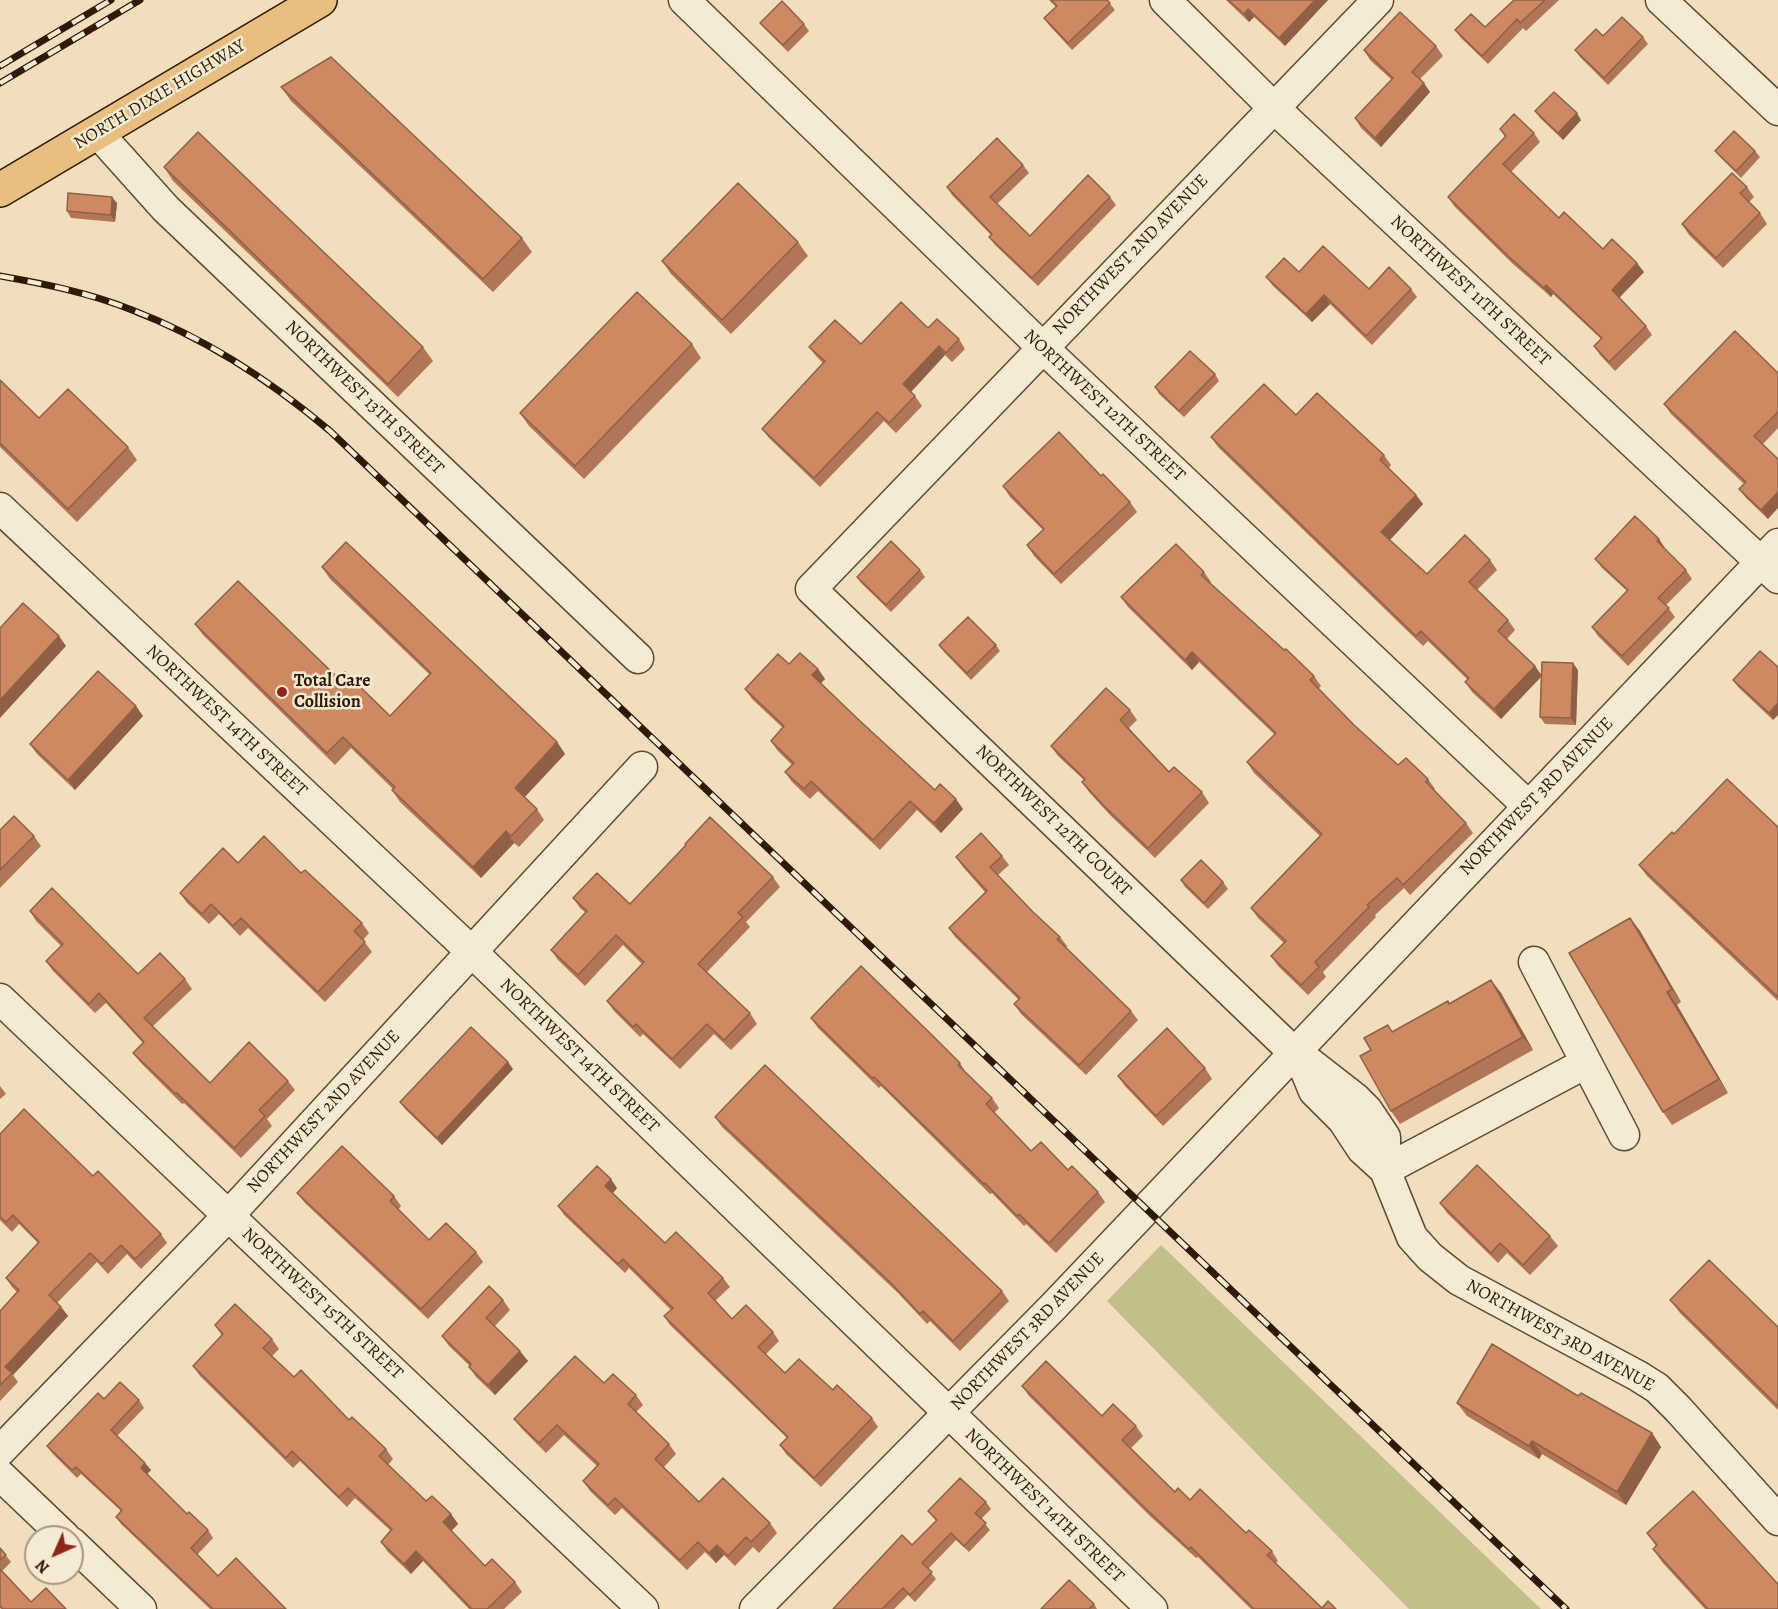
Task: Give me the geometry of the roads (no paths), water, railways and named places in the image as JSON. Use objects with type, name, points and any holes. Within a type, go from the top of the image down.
[{"type":"main road","name":"NORTH DIXIE HIGHWAY","points":[[0,190],[320,0]]},
{"type":"street","name":"NORTHWEST 12TH STREET","points":[[684,0],[1042,347],[1528,806]]},
{"type":"street","name":"NORTHWEST 11TH STREET","points":[[1165,0],[1274,108],[1772,561]]},
{"type":"street","name":"NORTHWEST 2ND AVENUE","points":[[811,589],[1378,0]]},
{"type":"street","points":[[1660,0],[1778,111]]},
{"type":"street","name":"NORTHWEST 13TH STREET","points":[[97,132],[166,209],[638,658]]},
{"type":"street","name":"NORTHWEST 14TH STREET","points":[[0,508],[472,952],[1152,1609]]},
{"type":"street","name":"NORTHWEST 3RD AVENUE","points":[[755,1609],[948,1414],[1298,1051],[1528,806],[1772,561]]},
{"type":"street","name":"NORTHWEST 12TH COURT","points":[[811,589],[1275,1034],[1298,1051]]},
{"type":"street","name":"NORTHWEST 2ND AVENUE","points":[[0,1451],[228,1216],[642,767]]},
{"type":"street","points":[[1534,962],[1624,1135]]},
{"type":"street","name":"NORTHWEST 15TH STREET","points":[[0,999],[643,1609]]},
{"type":"street","name":"NORTHWEST 3RD AVENUE","points":[[1298,1051],[1367,1110],[1385,1137],[1384,1170],[1412,1237],[1430,1257],[1459,1280],[1657,1388],[1778,1520]]},
{"type":"street","points":[[1384,1170],[1586,1063]]},
{"type":"street","points":[[0,1475],[52,1525]]},
{"type":"street","points":[[84,1554],[141,1609]]},
{"type":"railway","points":[[0,66],[111,0]]},
{"type":"railway","points":[[0,83],[140,0]]},
{"type":"railway","points":[[0,276],[84,294],[159,321],[211,347],[261,378],[330,431],[1566,1609]]},
{"type":"place","name":"Total Care Collision","points":[[282,692]]}]
